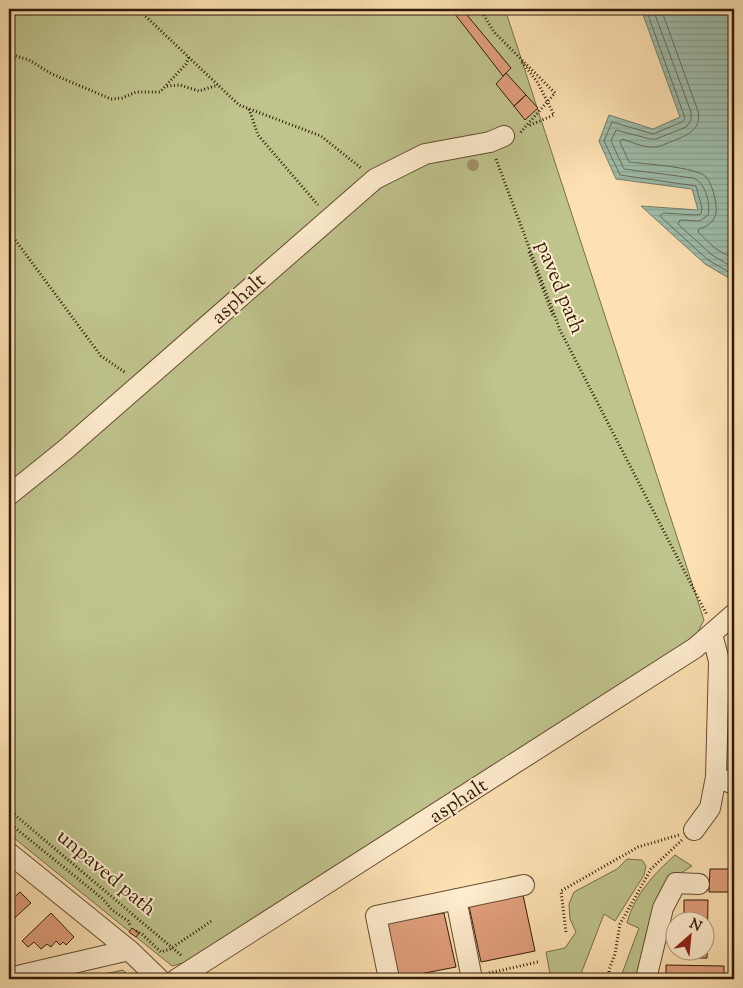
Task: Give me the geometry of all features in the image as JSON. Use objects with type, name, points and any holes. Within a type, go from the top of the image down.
[{"type":"street","name":"asphalt","points":[[9,495],[66,449],[376,179],[425,154],[497,139]]},
{"type":"street","name":"asphalt","points":[[177,979],[695,648],[709,625],[734,614]]},
{"type":"street","points":[[709,625],[734,663]]},
{"type":"street","points":[[694,830],[710,808],[725,780],[719,661],[709,625]]},
{"type":"street","points":[[9,854],[129,950],[159,979]]},
{"type":"street","points":[[646,979],[663,908],[676,884],[699,884]]},
{"type":"street","points":[[389,979],[376,916],[524,885]]},
{"type":"street","points":[[456,899],[472,978]]},
{"type":"street","points":[[9,978],[129,950]]},
{"type":"path","points":[[138,9],[239,105],[321,136],[376,179]]},
{"type":"path","points":[[479,9],[494,32],[555,93],[516,137],[497,139]]},
{"type":"path","points":[[479,9],[491,29],[538,83],[554,115],[497,139]]},
{"type":"path","points":[[9,54],[29,60],[52,74],[111,99],[122,98],[136,92],[160,92],[186,64],[189,57]]},
{"type":"path","points":[[166,86],[180,85],[184,88],[199,91],[218,85]]},
{"type":"path","points":[[249,108],[258,135],[330,219]]},
{"type":"path","points":[[497,139],[494,159],[547,302],[709,625]]},
{"type":"path","points":[[9,199],[13,237],[101,356],[142,383]]},
{"type":"path","name":"paved path","points":[[560,330],[709,625]]},
{"type":"path","name":"unpaved path","points":[[9,810],[185,958]]},
{"type":"path","points":[[9,823],[70,873],[79,878],[103,899],[112,910],[128,921],[132,928],[142,934],[161,952],[170,949],[214,920]]},
{"type":"path","points":[[566,932],[561,891],[638,847],[694,830]]},
{"type":"path","points":[[609,979],[609,970],[615,954],[620,924],[651,868],[694,830]]},
{"type":"path","points":[[472,978],[538,962]]},
{"type":"green space","points":[[9,9],[505,9],[704,620],[693,642],[290,899],[183,963],[172,966],[9,834]]},
{"type":"green space","points":[[725,666],[733,669],[734,672],[734,779],[725,767]]},
{"type":"green space","points":[[675,855],[692,866],[666,883],[647,931],[637,979],[620,979],[639,928],[627,923],[630,913],[646,885]]},
{"type":"green space","points":[[627,859],[642,860],[646,866],[644,875],[615,921],[604,914],[579,979],[551,979],[546,952],[565,948],[576,932],[570,919],[569,904],[574,892],[617,869]]},
{"type":"green space","points":[[123,970],[129,979],[101,979],[100,975]]},
{"type":"water","points":[[641,9],[734,9],[734,281],[705,264],[641,206],[698,210],[692,189],[616,179],[599,141],[609,115],[653,129],[680,117]]},
{"type":"building","points":[[451,9],[462,9],[511,68],[503,76]]},
{"type":"building","points":[[506,73],[526,95],[514,106],[496,84]]},
{"type":"building","points":[[526,95],[538,108],[525,120],[514,106]]},
{"type":"building","points":[[710,869],[734,869],[734,892],[709,892]]},
{"type":"building","points":[[20,892],[31,903],[9,923],[9,902]]},
{"type":"building","points":[[523,895],[535,951],[481,962],[469,906]]},
{"type":"building","points":[[684,900],[708,900],[708,910],[684,910]]},
{"type":"building","points":[[51,913],[74,937],[66,945],[63,942],[60,945],[56,941],[51,947],[47,944],[41,949],[34,942],[28,947],[22,941]]},
{"type":"building","points":[[444,913],[456,967],[399,978],[387,923]]},
{"type":"building","points":[[132,928],[139,933],[136,937],[129,932]]},
{"type":"building","points":[[666,965],[724,966],[724,979],[666,979]]}]
